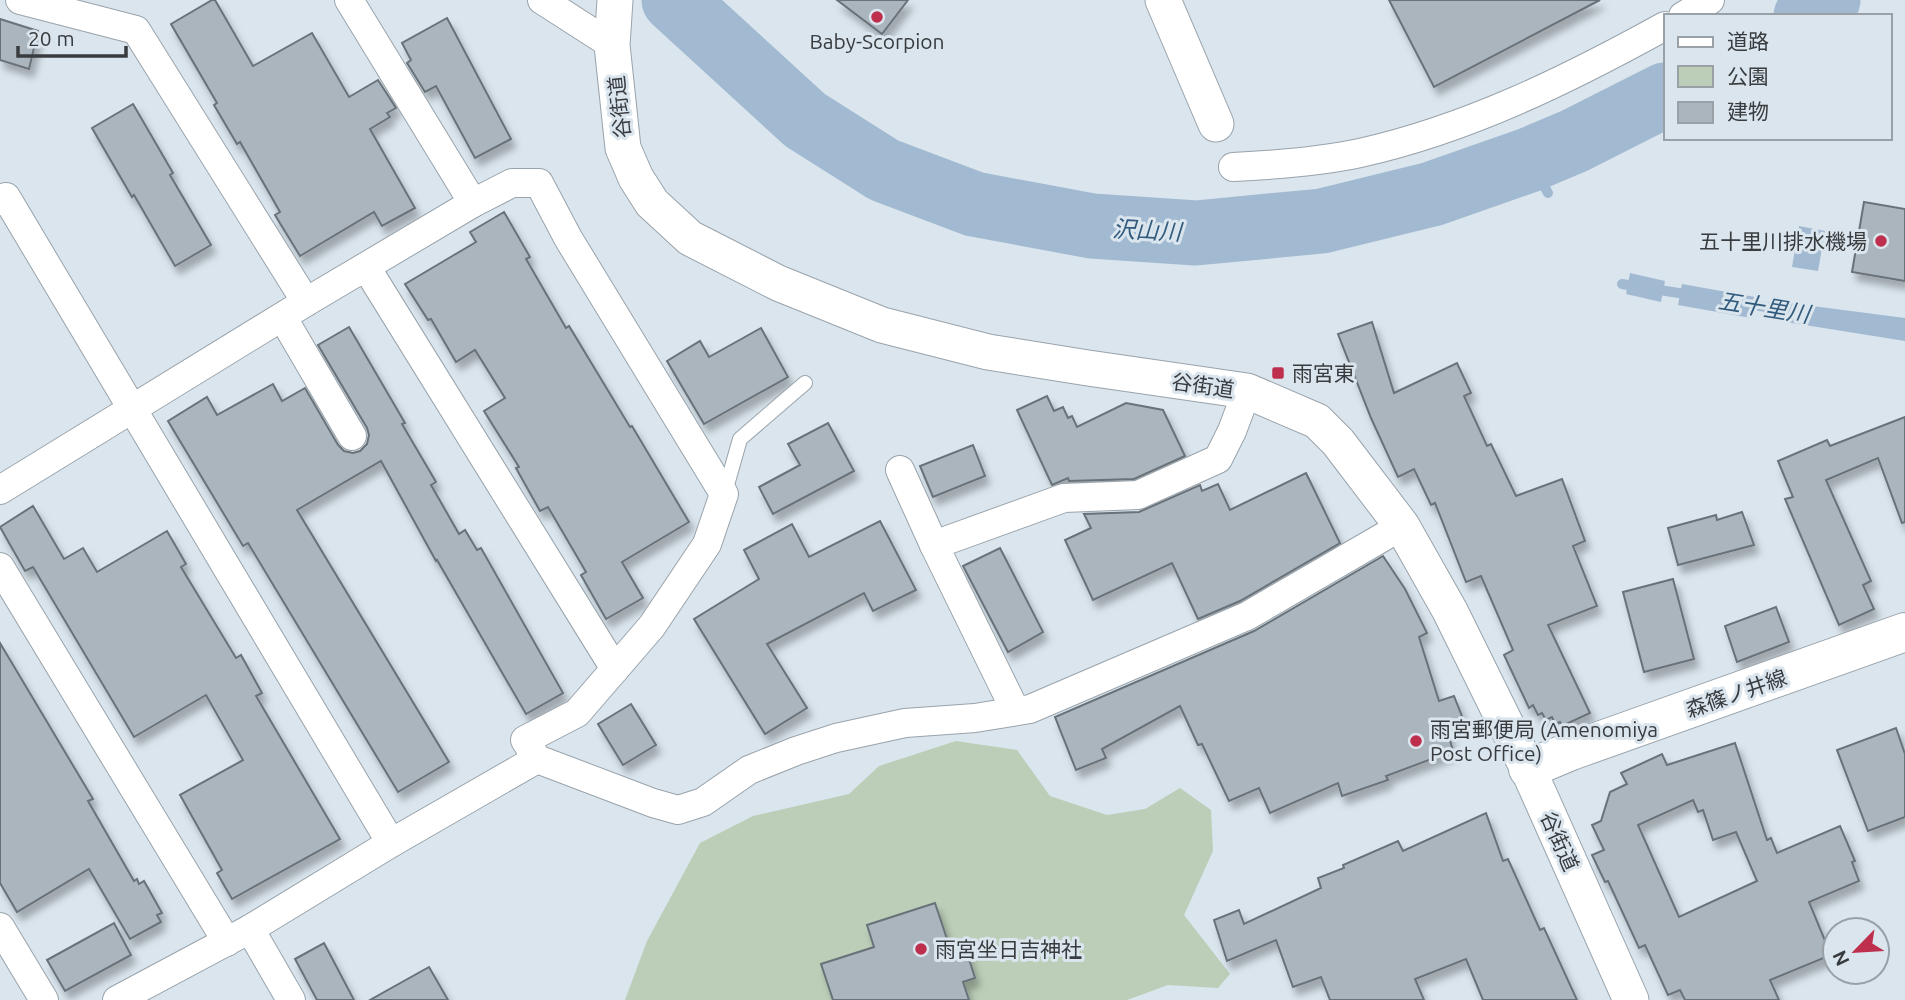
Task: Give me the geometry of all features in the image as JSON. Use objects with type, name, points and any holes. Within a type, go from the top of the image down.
[{"type":"main road","name":"森篠ノ井線","points":[[1528,769],[1571,751],[1905,632]]},
{"type":"street","points":[[20,0],[136,30],[294,310],[352,436]]},
{"type":"street","points":[[349,0],[473,203]]},
{"type":"street","points":[[542,0],[614,21]]},
{"type":"street","points":[[1163,0],[1216,124]]},
{"type":"street","points":[[1686,14],[1710,0]]},
{"type":"street","name":"谷街道","points":[[614,21],[623,148],[636,178],[652,203],[690,238],[778,283],[883,325],[988,352],[1247,391],[1317,421],[1338,442],[1402,526],[1450,611],[1528,769],[1631,1000]]},
{"type":"street","points":[[1233,167],[1290,164],[1360,153],[1450,127],[1533,93],[1664,27]]},
{"type":"street","points":[[0,490],[473,203],[512,183],[539,183],[568,238],[724,494],[707,544],[652,626],[577,713],[524,740],[537,759],[678,810],[703,802],[749,770],[836,738],[905,723],[975,718],[1030,709],[1247,616],[1402,526]]},
{"type":"street","points":[[3,199],[134,408],[391,843]]},
{"type":"street","points":[[366,267],[615,669]]},
{"type":"street","points":[[934,545],[1064,498],[1138,495],[1218,459],[1247,391]]},
{"type":"street","points":[[900,470],[1015,710]]},
{"type":"street","points":[[0,567],[239,935],[291,1000]]},
{"type":"street","points":[[117,1000],[239,935],[537,759]]},
{"type":"street","points":[[0,927],[44,1000]]},
{"type":"lane","points":[[724,494],[740,439],[805,383]]},
{"type":"green space","points":[[956,741],[1017,750],[1050,796],[1107,815],[1145,809],[1180,788],[1211,810],[1213,851],[1184,915],[1230,974],[1218,988],[1168,985],[1127,1000],[625,1000],[647,941],[700,843],[753,816],[849,794],[879,766]]},
{"type":"water","points":[[1799,226],[1825,231],[1818,271],[1792,267]]},
{"type":"water","points":[[1630,273],[1665,281],[1661,302],[1626,294]]},
{"type":"water","points":[[1682,284],[1755,297],[1751,318],[1678,305]]},
{"type":"water","points":[[1789,303],[1905,318],[1905,341],[1786,322]]},
{"type":"building","points":[[215,0],[253,66],[312,33],[349,97],[378,80],[396,108],[387,113],[390,117],[370,129],[415,208],[382,226],[374,212],[300,256],[275,215],[280,212],[240,142],[237,144],[214,105],[217,103],[171,24]]},
{"type":"building","name":"Baby-Scorpion","points":[[837,0],[908,0],[882,34]]},
{"type":"building","points":[[1389,0],[1600,0],[1434,87]]},
{"type":"building","points":[[447,18],[511,139],[475,158],[436,86],[425,92],[407,63],[411,60],[402,43]]},
{"type":"building","points":[[0,19],[38,31],[29,69],[0,60]]},
{"type":"building","points":[[133,104],[211,245],[175,266],[92,128]]},
{"type":"building","name":"五十里川排水機場","points":[[1864,202],[1905,209],[1905,281],[1852,272]]},
{"type":"building","points":[[504,212],[530,257],[526,259],[566,328],[569,326],[689,522],[622,562],[643,598],[606,619],[581,575],[586,572],[548,507],[540,511],[516,468],[519,467],[484,411],[505,398],[475,350],[456,362],[431,319],[428,320],[405,284],[476,242],[470,232]]},
{"type":"building","points":[[1372,322],[1394,393],[1457,363],[1471,393],[1464,396],[1487,446],[1491,444],[1516,496],[1562,479],[1585,541],[1573,546],[1597,606],[1548,625],[1590,713],[1562,726],[1560,722],[1555,724],[1552,717],[1546,720],[1542,713],[1538,715],[1533,705],[1529,708],[1504,655],[1513,650],[1481,576],[1466,582],[1435,503],[1431,505],[1414,469],[1398,477],[1338,334]]},
{"type":"building","points":[[349,327],[405,423],[402,424],[436,482],[431,485],[459,534],[465,530],[477,550],[481,548],[563,693],[526,714],[381,461],[297,510],[449,762],[398,792],[248,543],[243,546],[168,421],[207,397],[217,415],[273,384],[282,401],[305,388],[338,445],[344,451],[360,451],[367,444],[367,428],[318,345]]},
{"type":"building","points":[[761,328],[788,377],[704,424],[667,361],[700,341],[709,357]]},
{"type":"building","points":[[1047,396],[1054,411],[1063,407],[1068,418],[1072,416],[1077,427],[1126,403],[1163,410],[1185,456],[1134,479],[1069,481],[1068,478],[1052,485],[1017,410]]},
{"type":"building","points":[[1905,417],[1905,522],[1902,523],[1878,458],[1826,480],[1871,581],[1863,585],[1874,609],[1839,625],[1785,499],[1793,497],[1778,461],[1827,440],[1830,446]]},
{"type":"building","points":[[828,423],[854,471],[773,514],[759,487],[800,465],[788,444]]},
{"type":"building","points":[[973,445],[985,476],[933,497],[920,466]]},
{"type":"building","points":[[1306,473],[1340,543],[1240,601],[1198,619],[1172,563],[1093,600],[1065,540],[1091,528],[1084,514],[1139,512],[1200,485],[1202,491],[1218,484],[1230,510]]},
{"type":"building","points":[[33,506],[64,559],[83,548],[97,572],[167,531],[186,564],[181,567],[236,658],[241,655],[262,693],[256,696],[340,839],[232,899],[217,873],[222,870],[180,795],[243,760],[206,695],[134,737],[33,567],[25,571],[0,527]]},
{"type":"building","points":[[1742,512],[1754,545],[1678,565],[1668,528],[1716,515],[1717,520]]},
{"type":"building","points":[[880,521],[916,590],[873,611],[864,593],[767,644],[807,708],[765,734],[694,619],[759,579],[744,550],[792,524],[809,557]]},
{"type":"building","points":[[1000,548],[1043,632],[1008,652],[963,566]]},
{"type":"building","points":[[1383,556],[1405,589],[1427,633],[1419,637],[1439,701],[1454,696],[1465,724],[1447,730],[1453,751],[1386,776],[1388,780],[1342,796],[1338,783],[1270,813],[1259,788],[1229,801],[1202,744],[1198,745],[1180,706],[1102,749],[1106,758],[1076,770],[1055,717],[1254,631]]},
{"type":"building","points":[[1673,579],[1694,659],[1644,672],[1623,592]]},
{"type":"building","points":[[1776,607],[1789,642],[1737,662],[1725,626]]},
{"type":"building","points":[[0,643],[93,799],[88,801],[134,881],[137,879],[139,884],[144,881],[162,913],[157,915],[161,922],[130,939],[89,869],[17,912],[0,883]]},
{"type":"building","points":[[631,704],[656,745],[623,765],[598,724]]},
{"type":"building","points":[[1896,728],[1905,754],[1905,817],[1868,831],[1837,750]]},
{"type":"building","points":[[1735,743],[1767,840],[1771,838],[1777,853],[1840,826],[1855,861],[1852,862],[1859,881],[1809,902],[1821,931],[1821,959],[1770,980],[1779,1000],[1685,1000],[1680,990],[1668,995],[1645,945],[1639,948],[1608,881],[1605,882],[1592,855],[1604,850],[1592,825],[1601,821],[1610,792],[1627,784],[1621,773],[1662,754],[1667,765]],"holes":[[[1693,800],[1698,812],[1703,810],[1713,840],[1736,832],[1757,881],[1679,917],[1638,825]]]},
{"type":"building","points":[[1486,813],[1503,861],[1508,859],[1540,930],[1544,928],[1577,1000],[1483,1000],[1466,959],[1415,979],[1424,1000],[1330,1000],[1321,977],[1293,987],[1276,940],[1227,961],[1214,920],[1239,910],[1244,924],[1321,888],[1318,878],[1344,868],[1343,865],[1398,841],[1403,851]]},
{"type":"building","name":"雨宮坐日吉神社","points":[[935,903],[950,948],[964,943],[975,978],[963,982],[969,1000],[833,1000],[821,964],[874,947],[867,925]]},
{"type":"building","points":[[114,923],[131,955],[65,991],[47,960]]},
{"type":"building","points":[[324,943],[354,1000],[317,1000],[295,959]]},
{"type":"building","points":[[429,967],[448,1000],[370,1000]]},
{"type":"waterway","name":"沢山川","points":[[674,0],[805,120],[884,170],[974,204],[1092,226],[1196,233],[1322,221],[1432,194],[1529,160],[1574,141],[1664,96]]},
{"type":"waterway","name":"沢山川","points":[[1809,14],[1828,0]]},
{"type":"waterway","name":"五十里川","points":[[1529,160],[1548,193]]},
{"type":"waterway","name":"五十里川","points":[[1622,284],[1691,295]]},
{"type":"waterway","name":"五十里川","points":[[1742,303],[1802,313]]},
{"type":"place","name":"Baby-Scorpion","points":[[877,17]]},
{"type":"place","name":"五十里川排水機場","points":[[1881,241]]},
{"type":"place","name":"雨宮東","points":[[1278,373]]},
{"type":"place","name":"雨宮郵便局 (Amenomiya Post Office)","points":[[1416,741]]},
{"type":"place","name":"雨宮坐日吉神社","points":[[921,949]]}]
